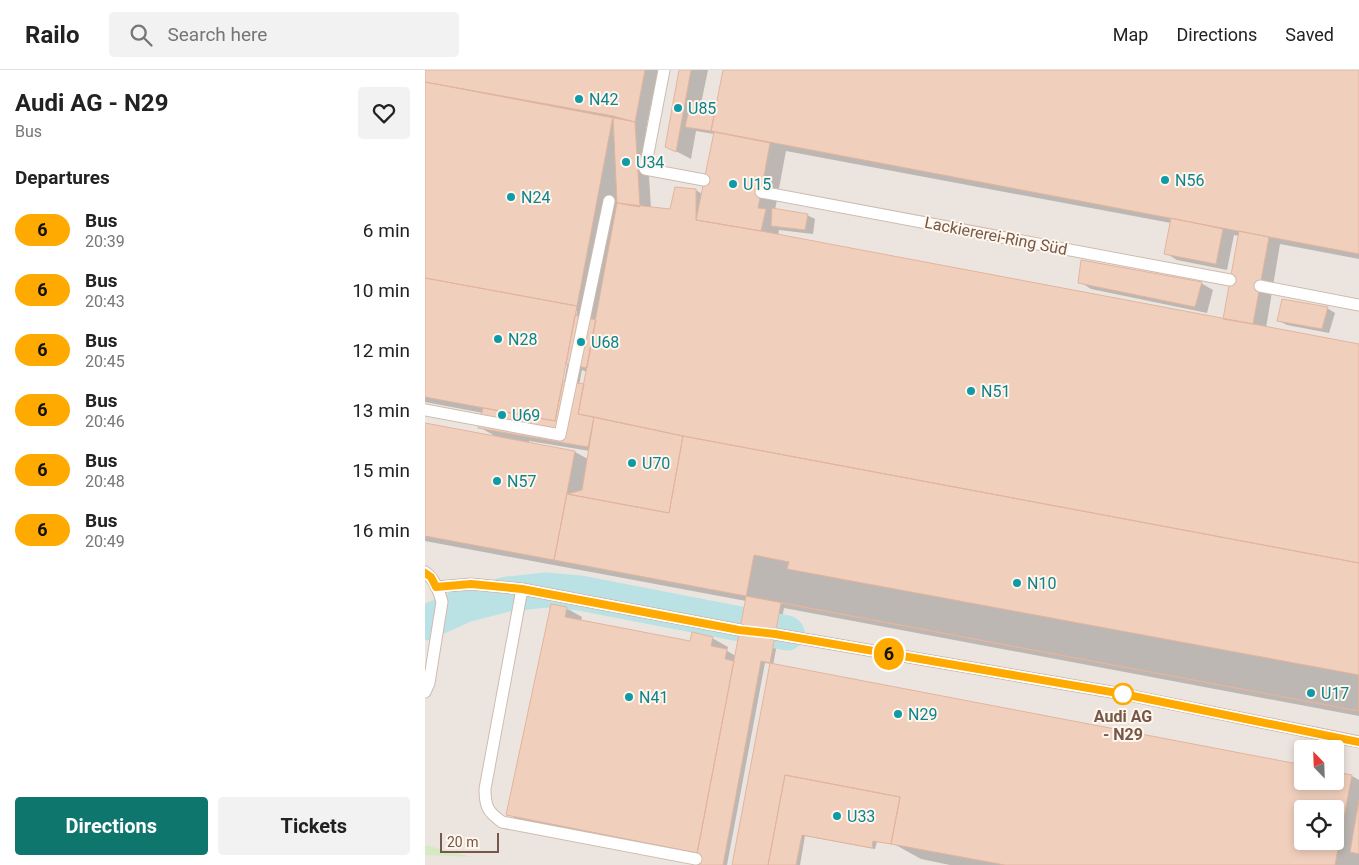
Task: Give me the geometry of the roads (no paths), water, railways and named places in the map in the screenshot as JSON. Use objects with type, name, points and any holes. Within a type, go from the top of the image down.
[{"type":"lane","points":[[665,70],[645,169],[704,180]]},
{"type":"lane","name":"Lackiererei-Ring Süd","points":[[761,192],[1230,280]]},
{"type":"lane","points":[[425,410],[560,435],[609,201]]},
{"type":"lane","points":[[1260,286],[1359,305]]},
{"type":"lane","points":[[425,572],[431,577],[442,602],[429,683],[425,692]]},
{"type":"lane","points":[[436,587],[471,584],[522,589],[739,630]]},
{"type":"lane","points":[[522,589],[485,789],[485,803],[492,815],[502,822],[696,859]]},
{"type":"lane","points":[[775,634],[1123,694],[1359,742]]},
{"type":"waterway","points":[[425,623],[465,605],[508,594],[546,590],[580,593],[787,633]]},
{"type":"place","name":"N42","points":[[579,99]]},
{"type":"place","name":"U85","points":[[678,108]]},
{"type":"place","name":"U34","points":[[626,162]]},
{"type":"place","name":"N56","points":[[1165,180]]},
{"type":"place","name":"U15","points":[[733,184]]},
{"type":"place","name":"N24","points":[[511,197]]},
{"type":"place","name":"N28","points":[[498,339]]},
{"type":"place","name":"U68","points":[[581,342]]},
{"type":"place","name":"N51","points":[[971,391]]},
{"type":"place","name":"U69","points":[[502,415]]},
{"type":"place","name":"U70","points":[[632,463]]},
{"type":"place","name":"N57","points":[[497,481]]},
{"type":"place","name":"N10","points":[[1017,583]]},
{"type":"place","name":"U17","points":[[1311,693]]},
{"type":"place","name":"Audi AG - N29","points":[[1123,694]]},
{"type":"place","name":"N41","points":[[629,697]]},
{"type":"place","name":"N29","points":[[898,714]]},
{"type":"place","name":"U33","points":[[837,816]]}]
